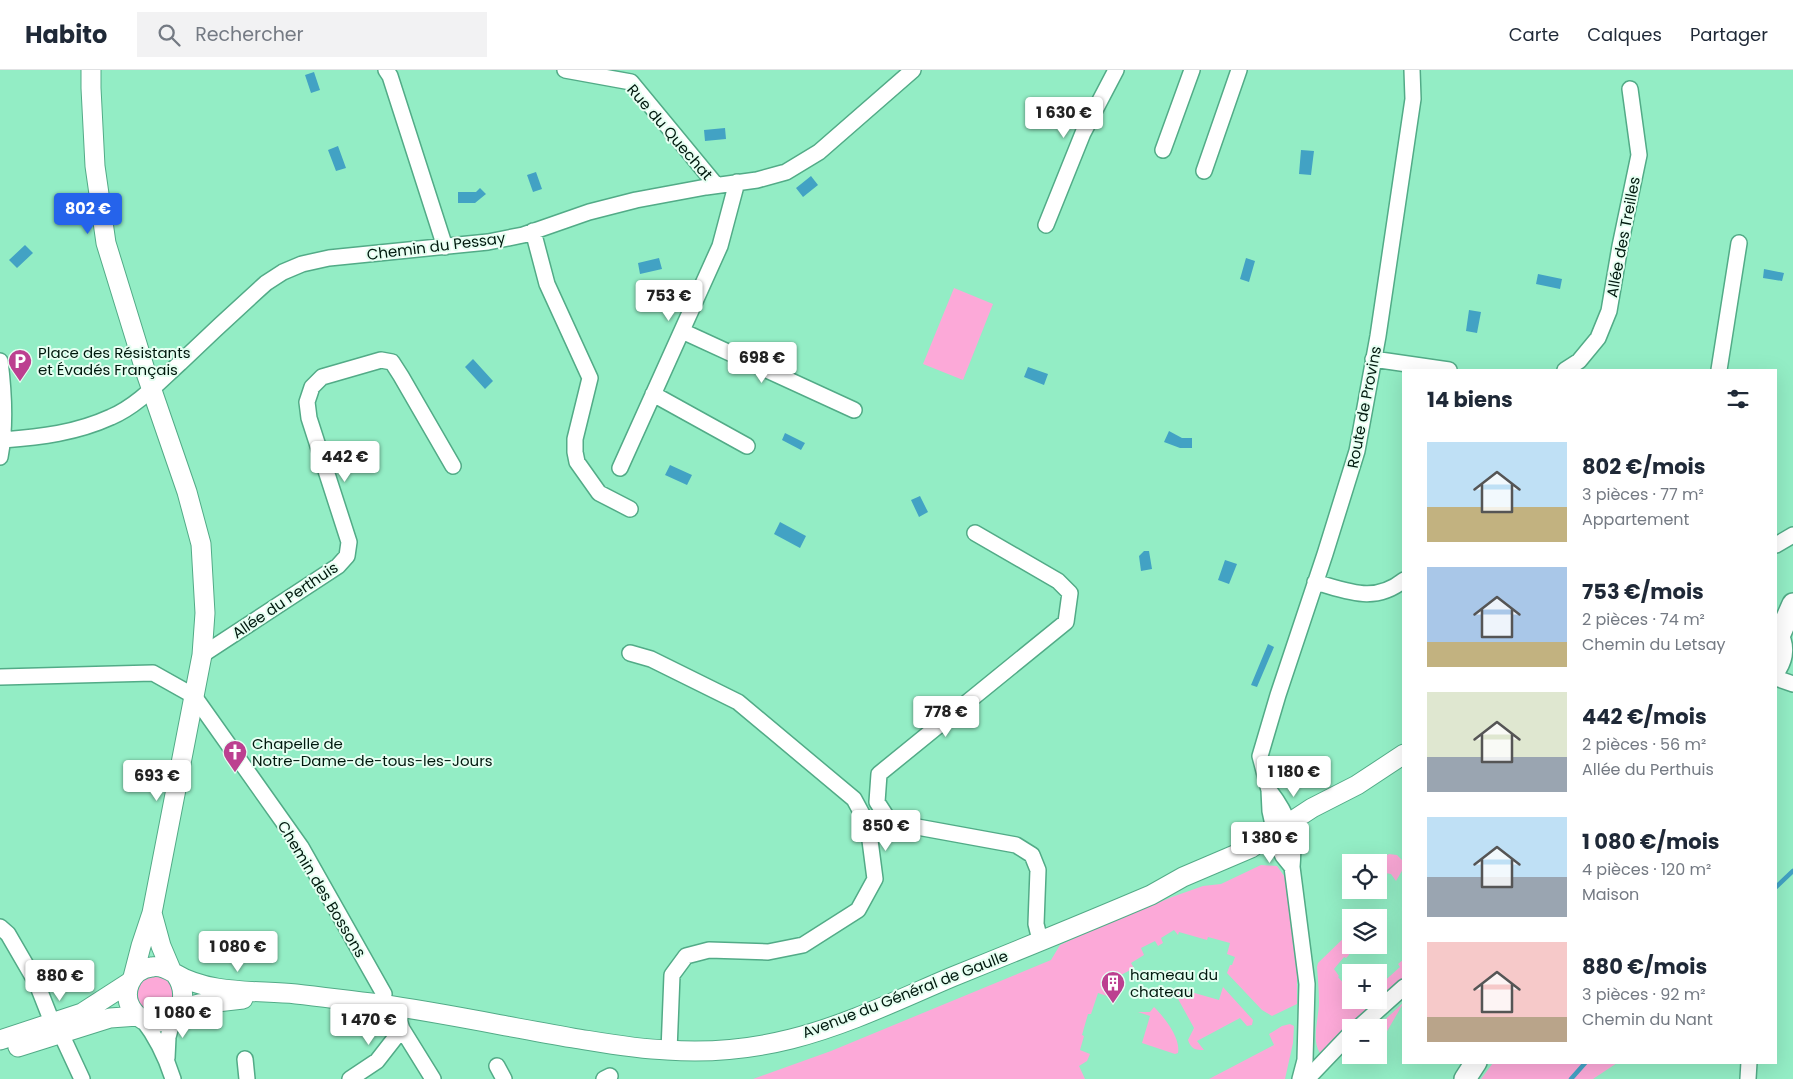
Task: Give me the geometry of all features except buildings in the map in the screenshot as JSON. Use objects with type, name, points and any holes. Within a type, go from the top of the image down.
[{"type":"main road","points":[[1777,604],[1793,591]]},
{"type":"main road","points":[[1781,651],[1793,604]]},
{"type":"main road","points":[[1465,1079],[1475,1064]]},
{"type":"street","points":[[92,70],[91,88],[95,166],[106,243],[187,492],[201,544],[205,612],[202,655],[152,913],[127,991],[131,1009],[141,1018],[167,1060],[173,1079]]},
{"type":"street","points":[[386,70],[390,76],[445,247]]},
{"type":"street","name":"Rue du Quechat","points":[[565,70],[633,76],[716,185]]},
{"type":"street","name":"Chemin du Pessay","points":[[3,440],[64,433],[91,426],[113,416],[152,388],[266,282],[302,264],[329,258],[488,242],[533,231],[589,212],[636,200],[716,185],[757,180],[786,172],[819,152],[913,70]]},
{"type":"street","points":[[1046,224],[1083,133],[1116,70]]},
{"type":"street","points":[[1163,150],[1192,70]]},
{"type":"street","points":[[1204,171],[1239,70]]},
{"type":"street","name":"Route de Provins","points":[[1300,1079],[1305,1060],[1308,984],[1292,867],[1283,856],[1282,807],[1269,790],[1260,756],[1278,695],[1358,452],[1413,99],[1412,70]]},
{"type":"street","name":"Allée des Treilles","points":[[1567,369],[1579,361],[1598,338],[1609,312],[1620,246],[1639,155],[1630,89]]},
{"type":"street","points":[[620,468],[720,246],[736,182]]},
{"type":"street","points":[[533,231],[547,284],[590,378],[574,439],[577,462],[599,493],[630,509]]},
{"type":"street","points":[[1719,369],[1739,243]]},
{"type":"street","points":[[682,331],[854,410]]},
{"type":"street","points":[[1373,359],[1443,369]]},
{"type":"street","name":"Allée du Perthuis","points":[[202,655],[338,566],[347,556],[348,542],[309,418],[307,402],[312,387],[322,377],[381,360],[392,362],[453,466]]},
{"type":"street","points":[[0,361],[4,390],[3,440],[0,457]]},
{"type":"street","points":[[653,394],[747,446]]},
{"type":"street","points":[[975,533],[1058,581],[1070,593],[1066,622],[879,774],[878,802],[890,822],[1016,845],[1032,855],[1038,870],[1036,924],[1038,932],[1044,940]]},
{"type":"street","points":[[1777,544],[1793,535]]},
{"type":"street","points":[[1315,582],[1364,595],[1378,594],[1402,582]]},
{"type":"street","points":[[630,653],[651,659],[738,702],[854,799],[868,825],[874,879],[858,910],[803,945],[768,952],[709,950],[686,956],[672,975],[669,1051]]},
{"type":"street","name":"Chemin des Bossons","points":[[0,677],[153,674],[194,696],[301,847],[384,994],[382,1004]]},
{"type":"street","points":[[1777,678],[1793,684]]},
{"type":"street","name":"Avenue du Général de Gaulle","points":[[174,973],[198,983],[222,989],[294,994],[382,1004],[589,1041],[669,1051],[735,1049],[758,1046],[804,1035],[843,1022],[1151,895],[1183,877],[1283,833],[1312,808],[1357,785],[1402,755]]},
{"type":"street","points":[[152,913],[161,946],[174,973],[181,982],[183,991],[182,1000],[168,1037],[167,1060]]},
{"type":"street","points":[[0,927],[8,934],[37,984],[82,1079]]},
{"type":"street","points":[[0,1053],[57,1028],[132,980],[142,970],[162,967],[174,973]]},
{"type":"street","points":[[1368,1019],[1402,989]]},
{"type":"street","name":"Avenue du Général de Gaulle","points":[[176,1012],[222,1001],[294,994]]},
{"type":"street","points":[[402,1008],[399,1020],[402,1029],[433,1079]]},
{"type":"street","points":[[0,1040],[110,1018],[141,1018],[153,1022],[163,1021],[176,1012]]},
{"type":"street","points":[[350,1079],[377,1061],[402,1029]]},
{"type":"street","points":[[1307,1079],[1342,1043]]},
{"type":"street","points":[[246,1059],[247,1079]]},
{"type":"street","points":[[1748,1079],[1749,1064]]},
{"type":"shaded area","points":[[954,288],[993,304],[963,380],[923,364]]},
{"type":"shaded area","points":[[1389,854],[1397,855],[1402,860],[1402,871],[1396,881],[1391,874],[1387,873],[1387,855]]},
{"type":"shaded area","points":[[1261,865],[1277,866],[1287,880],[1292,900],[1291,923],[1297,973],[1297,1004],[1272,1016],[1262,1010],[1227,973],[1235,957],[1227,954],[1230,943],[1208,937],[1207,940],[1179,932],[1178,935],[1174,930],[1161,938],[1163,943],[1158,946],[1155,941],[1141,948],[1144,955],[1131,963],[1134,968],[1108,982],[1114,992],[1107,996],[1098,993],[1091,1014],[1088,1014],[1082,1035],[1084,1036],[1080,1050],[1090,1054],[1087,1061],[1079,1066],[1085,1079],[753,1079],[831,1051],[1051,960],[1060,945],[1079,936],[1172,897],[1203,886],[1221,884]]},
{"type":"shaded area","points":[[1342,940],[1342,954],[1349,955],[1346,958],[1344,957],[1334,969],[1342,982],[1342,1009],[1371,1009],[1359,1019],[1342,1019],[1342,1034],[1320,1053],[1316,1042],[1319,1003],[1318,963]]},
{"type":"shaded area","points":[[1402,961],[1402,982],[1387,995],[1387,979],[1400,967],[1398,964]]},
{"type":"shaded area","points":[[155,975],[169,980],[174,994],[169,1008],[155,1013],[141,1008],[136,994],[141,980]]},
{"type":"shaded area","points":[[1223,987],[1253,1020],[1252,1025],[1247,1026],[1240,1018],[1197,1041],[1204,1050],[1198,1050],[1190,1045],[1188,1040],[1194,1028],[1177,997],[1177,988],[1219,1000]]},
{"type":"shaded area","points":[[1402,1004],[1387,1031],[1386,1019]]},
{"type":"shaded area","points":[[1154,1007],[1167,1022],[1174,1034],[1178,1053],[1175,1054],[1142,1043],[1150,1016],[1138,1012],[1150,1012]]},
{"type":"shaded area","points":[[1290,1024],[1294,1026],[1293,1043],[1285,1079],[1209,1079],[1274,1045],[1269,1034],[1282,1026]]},
{"type":"shaded area","points":[[1492,1064],[1616,1064],[1593,1079],[1481,1079]]},
{"type":"water","points":[[314,72],[320,90],[311,93],[305,75]]},
{"type":"water","points":[[725,128],[726,139],[705,141],[704,130]]},
{"type":"water","points":[[338,146],[346,168],[336,171],[328,150]]},
{"type":"water","points":[[1301,150],[1314,151],[1311,175],[1299,174]]},
{"type":"water","points":[[536,172],[542,189],[533,192],[527,175]]},
{"type":"water","points":[[811,176],[818,185],[803,197],[796,188]]},
{"type":"water","points":[[480,188],[486,194],[475,203],[458,203],[458,192],[476,192]]},
{"type":"water","points":[[25,245],[33,253],[17,268],[9,260]]},
{"type":"water","points":[[659,258],[662,269],[640,274],[638,263]]},
{"type":"water","points":[[1246,258],[1255,261],[1249,282],[1240,279]]},
{"type":"water","points":[[1764,269],[1784,273],[1782,281],[1763,278]]},
{"type":"water","points":[[1538,274],[1562,279],[1560,289],[1536,284]]},
{"type":"water","points":[[1469,310],[1481,312],[1477,333],[1466,331]]},
{"type":"water","points":[[473,359],[493,381],[485,389],[465,367]]},
{"type":"water","points":[[1028,367],[1048,374],[1044,385],[1024,377]]},
{"type":"water","points":[[1169,431],[1182,438],[1192,438],[1192,448],[1180,448],[1164,442]]},
{"type":"water","points":[[785,433],[805,443],[801,450],[782,440]]},
{"type":"water","points":[[670,465],[692,475],[687,485],[665,475]]},
{"type":"water","points":[[920,496],[928,512],[919,517],[911,500]]},
{"type":"water","points":[[780,522],[806,536],[800,548],[774,534]]},
{"type":"water","points":[[1144,551],[1149,551],[1152,569],[1141,571],[1139,556]]},
{"type":"water","points":[[1225,560],[1237,564],[1229,584],[1218,580]]},
{"type":"water","points":[[1268,644],[1274,647],[1257,687],[1251,685]]},
{"type":"waterway","points":[[1777,886],[1793,871]]},
{"type":"waterway","points":[[1571,1079],[1584,1064]]},
{"type":"place","name":"Place des Résistants et Évadés Français","points":[[20,382]]},
{"type":"place","name":"Chapelle de Notre-Dame-de-tous-les-Jours","points":[[235,773]]},
{"type":"place","name":"hameau du chateau","points":[[1113,1004]]}]
